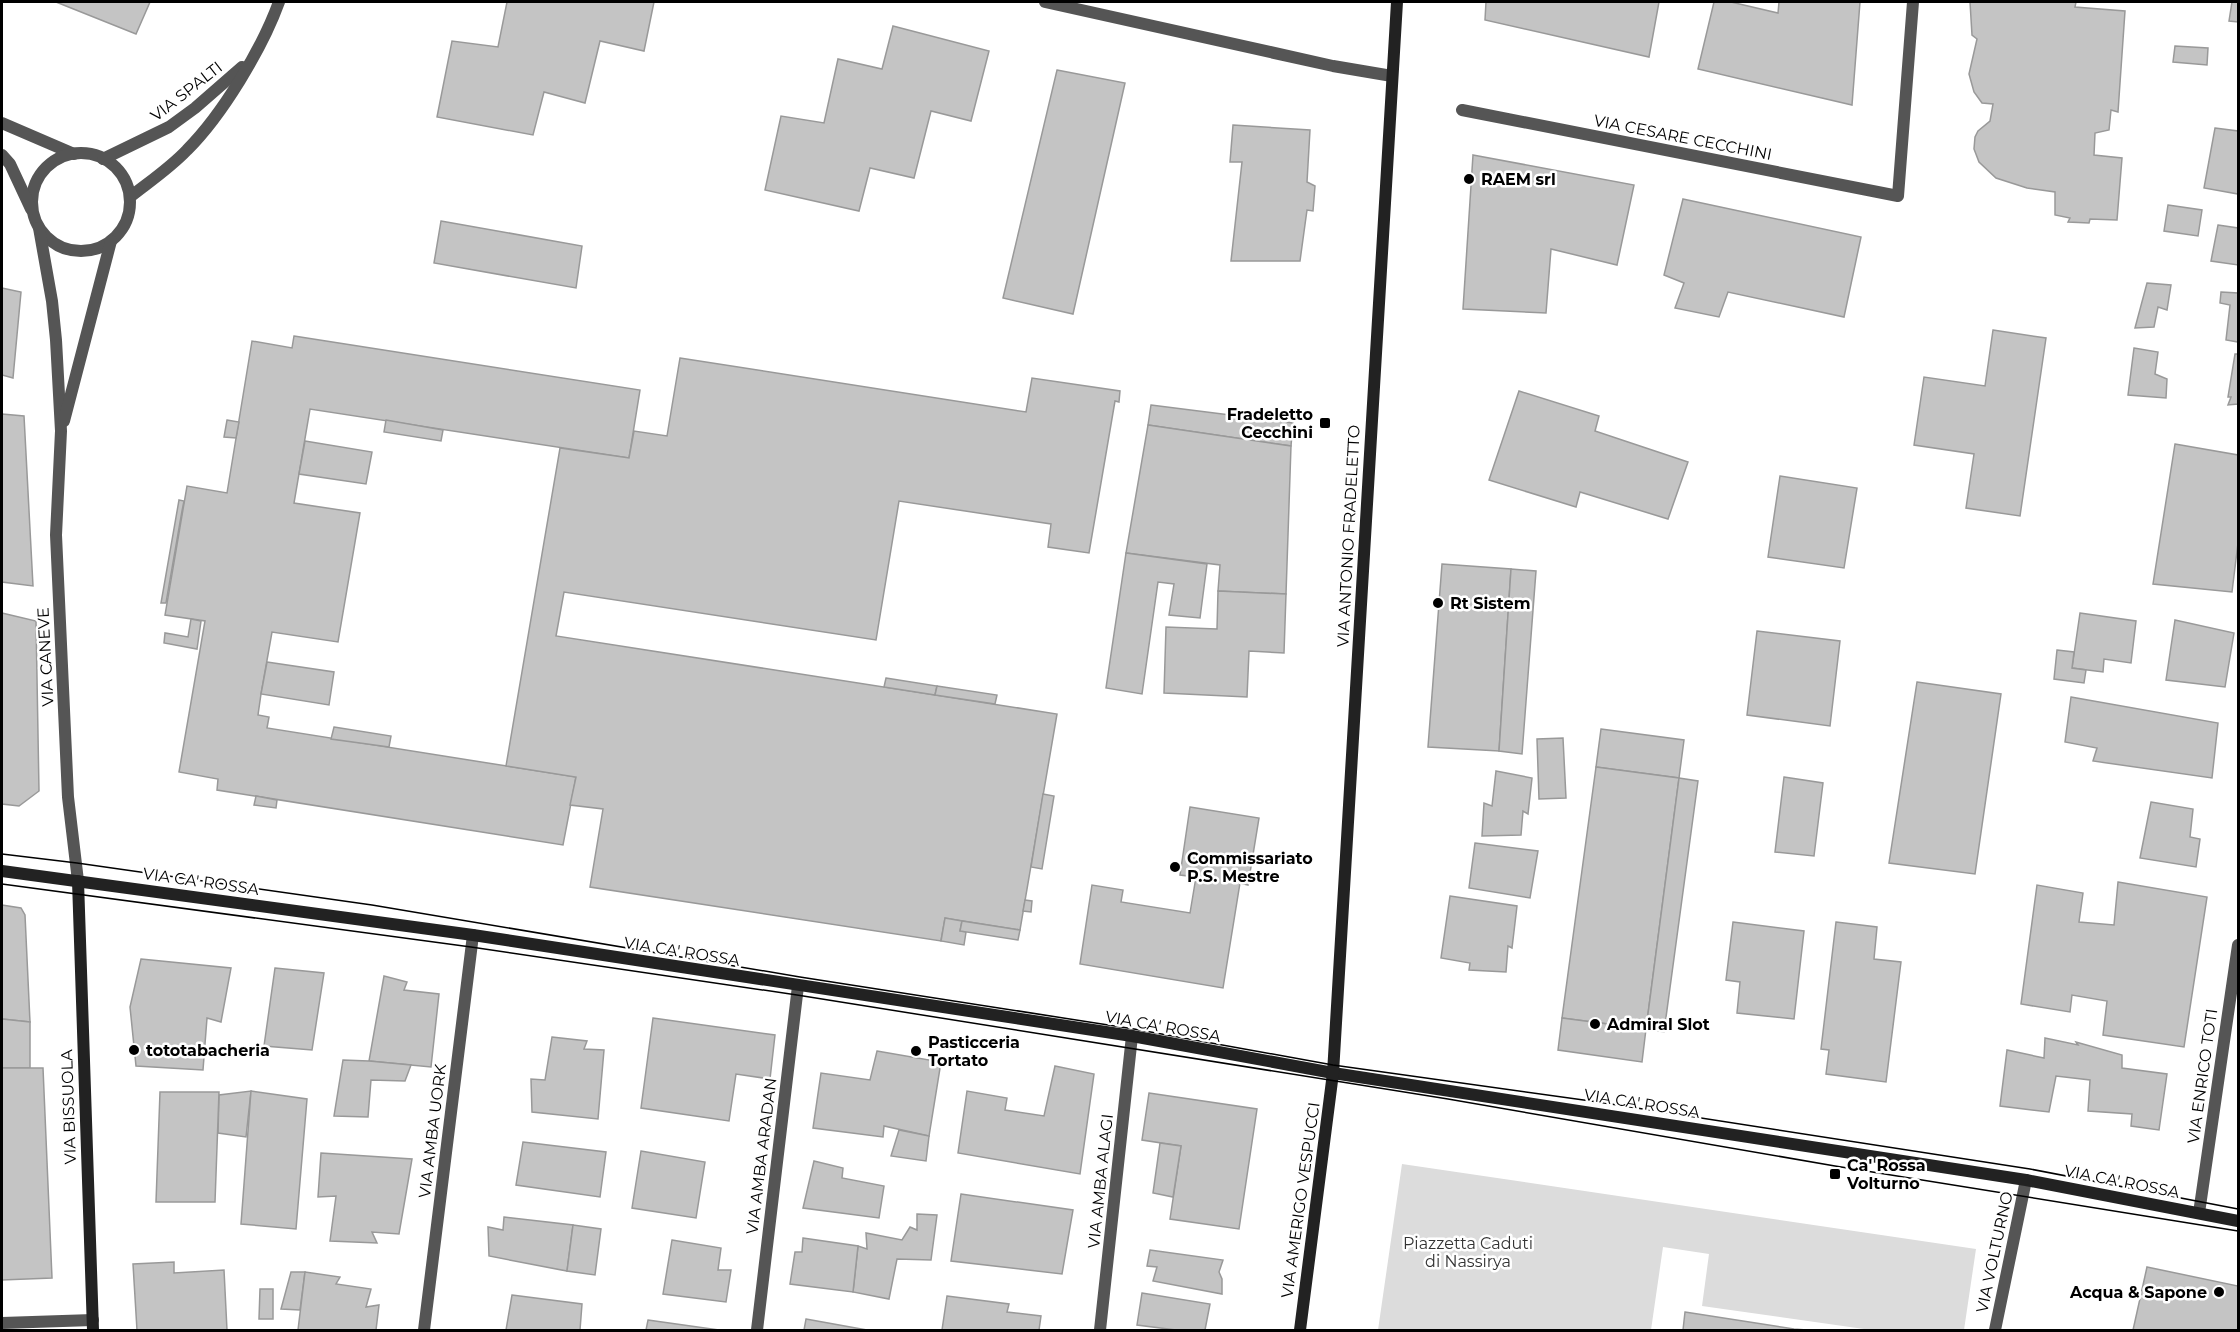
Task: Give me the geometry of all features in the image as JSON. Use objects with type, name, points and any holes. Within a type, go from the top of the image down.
[{"type":"street","name":"VIA SPALTI","points":[[130,197],[186,152],[210,125],[264,37],[279,2]]},
{"type":"street","points":[[1045,2],[1333,66],[1392,76]]},
{"type":"street","name":"VIA ANTONIO FRADELETTO","points":[[1333,1073],[1397,2]]},
{"type":"street","name":"VIA CESARE CECCHINI","points":[[1462,110],[1898,196],[1913,2]]},
{"type":"street","name":"VIA SPALTI","points":[[103,159],[169,127],[195,108],[252,58]]},
{"type":"street","points":[[2,123],[74,154]]},
{"type":"street","points":[[2,155],[10,164],[39,228],[50,240],[64,248],[80,252],[97,249],[111,241],[122,229],[129,214],[130,197],[126,181],[116,167],[89,154],[74,154],[59,158],[46,167],[37,180],[33,196],[33,213]]},
{"type":"street","name":"VIA CANEVE","points":[[39,228],[57,340],[61,431],[56,535],[68,797],[78,881]]},
{"type":"street","name":"VIA CANEVE","points":[[61,431],[111,241]]},
{"type":"street","name":"VIA CA' ROSSA","points":[[2,871],[473,935],[1132,1036],[1333,1073],[2026,1180],[2238,1221]]},
{"type":"street","name":"VIA BISSUOLA","points":[[78,881],[93,1325]]},
{"type":"street","name":"VIA AMBA UORK","points":[[424,1330],[473,935]]},
{"type":"street","name":"VIA ENRICO TOTI","points":[[2199,1213],[2238,945]]},
{"type":"street","name":"VIA AMBA ARADAN","points":[[757,1330],[798,986]]},
{"type":"street","name":"VIA AMBA ALAGI","points":[[1100,1330],[1132,1036]]},
{"type":"street","name":"VIA AMERIGO VESPUCCI","points":[[1300,1330],[1333,1073]]},
{"type":"street","name":"VIA VOLTURNO","points":[[1995,1330],[2026,1180]]},
{"type":"street","points":[[2,1323],[93,1325]]},
{"type":"green space","name":"Piazzetta Caduti di Nassirya","points":[[1402,1164],[1976,1249],[1964,1330],[1871,1330],[1702,1306],[1709,1254],[1663,1247],[1651,1330],[1378,1330]]},
{"type":"building","points":[[56,2],[150,2],[136,34]]},
{"type":"building","points":[[507,2],[654,2],[644,51],[600,41],[585,103],[544,92],[533,135],[437,117],[452,41],[498,47]]},
{"type":"building","points":[[1486,2],[1659,2],[1649,57],[1485,20]]},
{"type":"building","points":[[1714,2],[1731,2],[1778,13],[1779,2],[1860,2],[1852,105],[1698,69]]},
{"type":"building","points":[[1970,2],[2076,2],[2075,7],[2125,11],[2118,112],[2111,110],[2109,130],[2095,133],[2094,155],[2122,158],[2117,220],[2090,219],[2089,223],[2068,222],[2070,218],[2055,215],[2055,192],[2027,188],[1996,178],[1979,162],[1974,149],[1975,137],[1978,131],[1990,121],[1993,104],[1982,103],[1974,92],[1969,74],[1977,39],[1972,35]]},
{"type":"building","points":[[2232,2],[2238,2],[2238,22],[2229,21]]},
{"type":"building","points":[[893,26],[989,51],[971,121],[931,111],[914,178],[870,168],[859,211],[765,190],[781,116],[824,123],[838,59],[882,69]]},
{"type":"building","points":[[2175,46],[2208,48],[2207,65],[2173,62]]},
{"type":"building","points":[[1057,70],[1125,83],[1073,314],[1003,298]]},
{"type":"building","points":[[1233,125],[1310,130],[1307,182],[1315,186],[1313,211],[1307,210],[1300,261],[1231,261],[1242,162],[1230,162]]},
{"type":"building","points":[[2215,128],[2238,131],[2238,194],[2204,188]]},
{"type":"building","points":[[1473,155],[1634,185],[1617,265],[1551,249],[1546,313],[1463,309]]},
{"type":"building","points":[[1683,199],[1861,237],[1844,317],[1728,292],[1719,317],[1675,308],[1684,283],[1664,275]]},
{"type":"building","points":[[2168,205],[2202,210],[2198,236],[2164,231]]},
{"type":"building","points":[[441,221],[582,246],[576,288],[434,263]]},
{"type":"building","points":[[2218,225],[2238,228],[2238,265],[2211,261]]},
{"type":"building","points":[[2147,283],[2171,285],[2167,310],[2158,307],[2154,327],[2135,328]]},
{"type":"building","points":[[2,288],[21,292],[13,378],[2,375]]},
{"type":"building","points":[[2221,292],[2238,293],[2238,342],[2226,340],[2230,305],[2220,303]]},
{"type":"building","points":[[1993,330],[2046,338],[2020,516],[1966,508],[1974,454],[1914,445],[1924,377],[1985,386]]},
{"type":"building","points":[[294,336],[640,390],[629,458],[310,409],[294,503],[360,513],[338,642],[272,632],[261,694],[258,715],[269,717],[267,728],[576,777],[563,845],[217,790],[218,779],[179,772],[205,621],[165,615],[187,486],[227,493],[252,341],[292,348]]},
{"type":"building","points":[[2134,348],[2158,352],[2155,374],[2167,379],[2166,398],[2128,395]]},
{"type":"building","points":[[2235,354],[2238,354],[2238,404],[2228,405],[2231,397],[2228,397]]},
{"type":"building","points":[[680,358],[1026,412],[1032,378],[1120,391],[1119,402],[1115,401],[1089,553],[1048,547],[1051,524],[899,501],[876,640],[564,592],[556,636],[1057,714],[1020,930],[945,918],[941,941],[590,887],[603,809],[570,805],[576,777],[506,766],[560,448],[629,458],[634,431],[667,436]]},
{"type":"building","points":[[1519,391],[1599,416],[1595,431],[1688,462],[1668,519],[1580,492],[1576,507],[1489,480]]},
{"type":"building","points":[[1151,405],[1293,423],[1291,446],[1148,425]]},
{"type":"building","points":[[2,414],[24,416],[33,586],[2,582]]},
{"type":"building","points":[[227,420],[239,422],[236,438],[224,437]]},
{"type":"building","points":[[386,420],[443,430],[441,441],[384,432]]},
{"type":"building","points":[[1148,425],[1291,446],[1286,594],[1218,591],[1220,565],[1126,553]]},
{"type":"building","points":[[305,441],[372,452],[366,484],[299,474]]},
{"type":"building","points":[[2175,444],[2238,455],[2238,543],[2232,592],[2153,584]]},
{"type":"building","points":[[1780,476],[1857,488],[1844,568],[1768,557]]},
{"type":"building","points":[[179,500],[184,501],[166,603],[161,603]]},
{"type":"building","points":[[1126,553],[1207,564],[1200,618],[1169,615],[1174,584],[1158,582],[1142,694],[1106,688]]},
{"type":"building","points":[[1442,564],[1511,569],[1499,751],[1428,747]]},
{"type":"building","points":[[1511,569],[1536,571],[1522,754],[1499,751]]},
{"type":"building","points":[[1218,591],[1286,594],[1284,653],[1249,651],[1247,697],[1164,693],[1166,627],[1217,629]]},
{"type":"building","points":[[2,613],[36,621],[39,791],[19,806],[2,804]]},
{"type":"building","points":[[2080,613],[2136,621],[2131,663],[2104,659],[2103,672],[2072,668]]},
{"type":"building","points":[[191,619],[201,621],[197,649],[164,643],[165,633],[188,637]]},
{"type":"building","points":[[2175,620],[2234,633],[2225,687],[2166,680]]},
{"type":"building","points":[[1757,631],[1840,641],[1830,726],[1747,715]]},
{"type":"building","points":[[2057,650],[2074,652],[2072,668],[2086,670],[2084,683],[2054,679]]},
{"type":"building","points":[[267,662],[334,672],[329,705],[261,694]]},
{"type":"building","points":[[886,678],[937,686],[935,695],[884,687]]},
{"type":"building","points":[[1917,682],[2001,694],[1975,874],[1889,863]]},
{"type":"building","points":[[937,686],[997,695],[995,704],[935,695]]},
{"type":"building","points":[[2071,697],[2218,723],[2212,778],[2093,761],[2097,748],[2065,742]]},
{"type":"building","points":[[334,727],[391,736],[389,747],[331,739]]},
{"type":"building","points":[[1601,729],[1684,740],[1679,778],[1596,767]]},
{"type":"building","points":[[1563,738],[1566,798],[1539,799],[1537,739]]},
{"type":"building","points":[[1596,767],[1679,778],[1646,1029],[1562,1018]]},
{"type":"building","points":[[1496,771],[1532,778],[1528,814],[1523,811],[1521,835],[1482,836],[1484,803],[1492,806]]},
{"type":"building","points":[[1784,777],[1823,783],[1814,856],[1775,852]]},
{"type":"building","points":[[1679,778],[1698,781],[1664,1032],[1646,1029]]},
{"type":"building","points":[[1043,794],[1054,796],[1042,869],[1031,867]]},
{"type":"building","points":[[256,796],[277,800],[276,808],[254,805]]},
{"type":"building","points":[[2151,802],[2193,809],[2190,837],[2200,839],[2196,867],[2140,858]]},
{"type":"building","points":[[1190,807],[1259,818],[1248,885],[1240,883],[1223,988],[1080,964],[1092,885],[1123,890],[1121,902],[1190,913],[1196,877],[1180,875]]},
{"type":"building","points":[[1475,843],[1538,851],[1530,898],[1469,888]]},
{"type":"building","points":[[2118,882],[2207,897],[2184,1047],[2103,1035],[2107,1001],[2072,995],[2070,1012],[2021,1004],[2037,885],[2083,893],[2079,922],[2114,925]]},
{"type":"building","points":[[1450,896],[1517,906],[1512,948],[1508,946],[1506,972],[1469,970],[1470,963],[1441,958]]},
{"type":"building","points":[[1025,900],[1032,901],[1031,912],[1023,911]]},
{"type":"building","points":[[2,905],[21,908],[25,915],[30,1022],[2,1019]]},
{"type":"building","points":[[945,918],[962,921],[960,931],[966,932],[964,945],[941,941]]},
{"type":"building","points":[[962,921],[1020,930],[1018,940],[960,931]]},
{"type":"building","points":[[1733,922],[1804,931],[1794,1019],[1737,1013],[1740,982],[1726,980]]},
{"type":"building","points":[[1836,922],[1877,927],[1874,959],[1901,962],[1886,1082],[1826,1074],[1829,1050],[1821,1049]]},
{"type":"building","points":[[141,959],[231,968],[221,1022],[207,1018],[203,1070],[136,1066],[130,1007]]},
{"type":"building","points":[[275,968],[324,973],[312,1050],[264,1046]]},
{"type":"building","points":[[384,976],[407,982],[404,990],[439,994],[431,1067],[369,1061]]},
{"type":"building","points":[[653,1018],[775,1035],[770,1079],[736,1074],[729,1121],[641,1108]]},
{"type":"building","points":[[1562,1018],[1646,1029],[1642,1062],[1558,1050]]},
{"type":"building","points":[[2,1019],[30,1022],[30,1068],[2,1068]]},
{"type":"building","points":[[552,1037],[587,1041],[584,1049],[604,1050],[598,1119],[532,1112],[531,1079],[545,1080]]},
{"type":"building","points":[[2045,1038],[2078,1045],[2076,1042],[2122,1055],[2122,1068],[2167,1074],[2159,1130],[2131,1126],[2132,1114],[2088,1111],[2090,1080],[2056,1076],[2049,1112],[2000,1106],[2007,1050],[2044,1058]]},
{"type":"building","points":[[877,1051],[941,1062],[929,1136],[884,1126],[883,1137],[813,1128],[821,1073],[870,1080]]},
{"type":"building","points":[[343,1060],[411,1065],[405,1081],[371,1080],[368,1117],[334,1116]]},
{"type":"building","points":[[1055,1066],[1094,1074],[1080,1174],[958,1153],[967,1091],[1007,1098],[1005,1110],[1044,1116]]},
{"type":"building","points":[[2,1068],[43,1068],[52,1278],[2,1280]]},
{"type":"building","points":[[251,1091],[246,1137],[218,1133],[219,1095]]},
{"type":"building","points":[[251,1091],[307,1099],[296,1229],[241,1224]]},
{"type":"building","points":[[160,1092],[219,1092],[215,1202],[156,1202]]},
{"type":"building","points":[[1149,1093],[1257,1109],[1239,1229],[1170,1219],[1181,1146],[1142,1140]]},
{"type":"building","points":[[899,1130],[929,1136],[926,1161],[891,1156]]},
{"type":"building","points":[[523,1142],[606,1152],[600,1197],[516,1185]]},
{"type":"building","points":[[1160,1143],[1181,1146],[1173,1197],[1153,1193]]},
{"type":"building","points":[[641,1151],[705,1162],[696,1218],[632,1208]]},
{"type":"building","points":[[321,1153],[412,1159],[399,1234],[372,1232],[377,1243],[330,1241],[336,1196],[318,1197]]},
{"type":"building","points":[[814,1161],[843,1168],[842,1178],[884,1186],[879,1218],[803,1208]]},
{"type":"building","points":[[961,1194],[1073,1210],[1062,1274],[951,1261]]},
{"type":"building","points":[[917,1214],[937,1215],[931,1260],[897,1259],[889,1299],[853,1292],[858,1246],[867,1249],[866,1233],[902,1240],[910,1227],[917,1230]]},
{"type":"building","points":[[504,1217],[573,1225],[567,1271],[489,1256],[488,1227],[503,1230]]},
{"type":"building","points":[[573,1225],[601,1229],[595,1275],[567,1271]]},
{"type":"building","points":[[803,1238],[858,1246],[853,1292],[790,1284],[795,1252],[802,1252]]},
{"type":"building","points":[[672,1240],[721,1248],[718,1270],[731,1270],[726,1302],[663,1294]]},
{"type":"building","points":[[1150,1250],[1223,1260],[1219,1272],[1222,1279],[1222,1294],[1153,1281],[1157,1267],[1147,1266]]},
{"type":"building","points":[[174,1262],[174,1273],[224,1270],[227,1330],[137,1330],[133,1264]]},
{"type":"building","points":[[2147,1267],[2238,1286],[2238,1330],[2133,1330]]},
{"type":"building","points":[[291,1272],[305,1272],[300,1310],[281,1309]]},
{"type":"building","points":[[305,1272],[340,1277],[336,1284],[371,1289],[366,1307],[379,1305],[376,1330],[298,1330]]},
{"type":"building","points":[[260,1289],[273,1289],[273,1319],[259,1319]]},
{"type":"building","points":[[1142,1293],[1210,1304],[1205,1330],[1176,1330],[1137,1325]]},
{"type":"building","points":[[512,1295],[582,1304],[580,1330],[506,1330]]},
{"type":"building","points":[[947,1296],[1009,1304],[1007,1312],[1041,1316],[1039,1330],[942,1330]]},
{"type":"building","points":[[1685,1312],[1794,1329],[1807,1330],[1683,1330]]},
{"type":"building","points":[[806,1319],[867,1330],[804,1330]]},
{"type":"building","points":[[648,1320],[719,1330],[646,1330]]},
{"type":"tram line","points":[[2,854],[372,905],[800,977],[1134,1029],[1333,1065],[1598,1102],[2030,1169],[2238,1209]]},
{"type":"tram line","points":[[2,884],[471,947],[797,995],[1448,1099],[1835,1166],[2238,1231]]},
{"type":"place","name":"RAEM srl","points":[[1469,179]]},
{"type":"place","name":"Fradeletto Cecchini","points":[[1325,423]]},
{"type":"place","name":"Rt Sistem","points":[[1438,603]]},
{"type":"place","name":"Commissariato P.S. Mestre","points":[[1175,867]]},
{"type":"place","name":"Admiral Slot","points":[[1595,1024]]},
{"type":"place","name":"tototabacheria","points":[[134,1050]]},
{"type":"place","name":"Pasticceria Tortato","points":[[916,1051]]},
{"type":"place","name":"Ca' Rossa Volturno","points":[[1835,1174]]},
{"type":"place","name":"Acqua & Sapone","points":[[2219,1292]]}]
